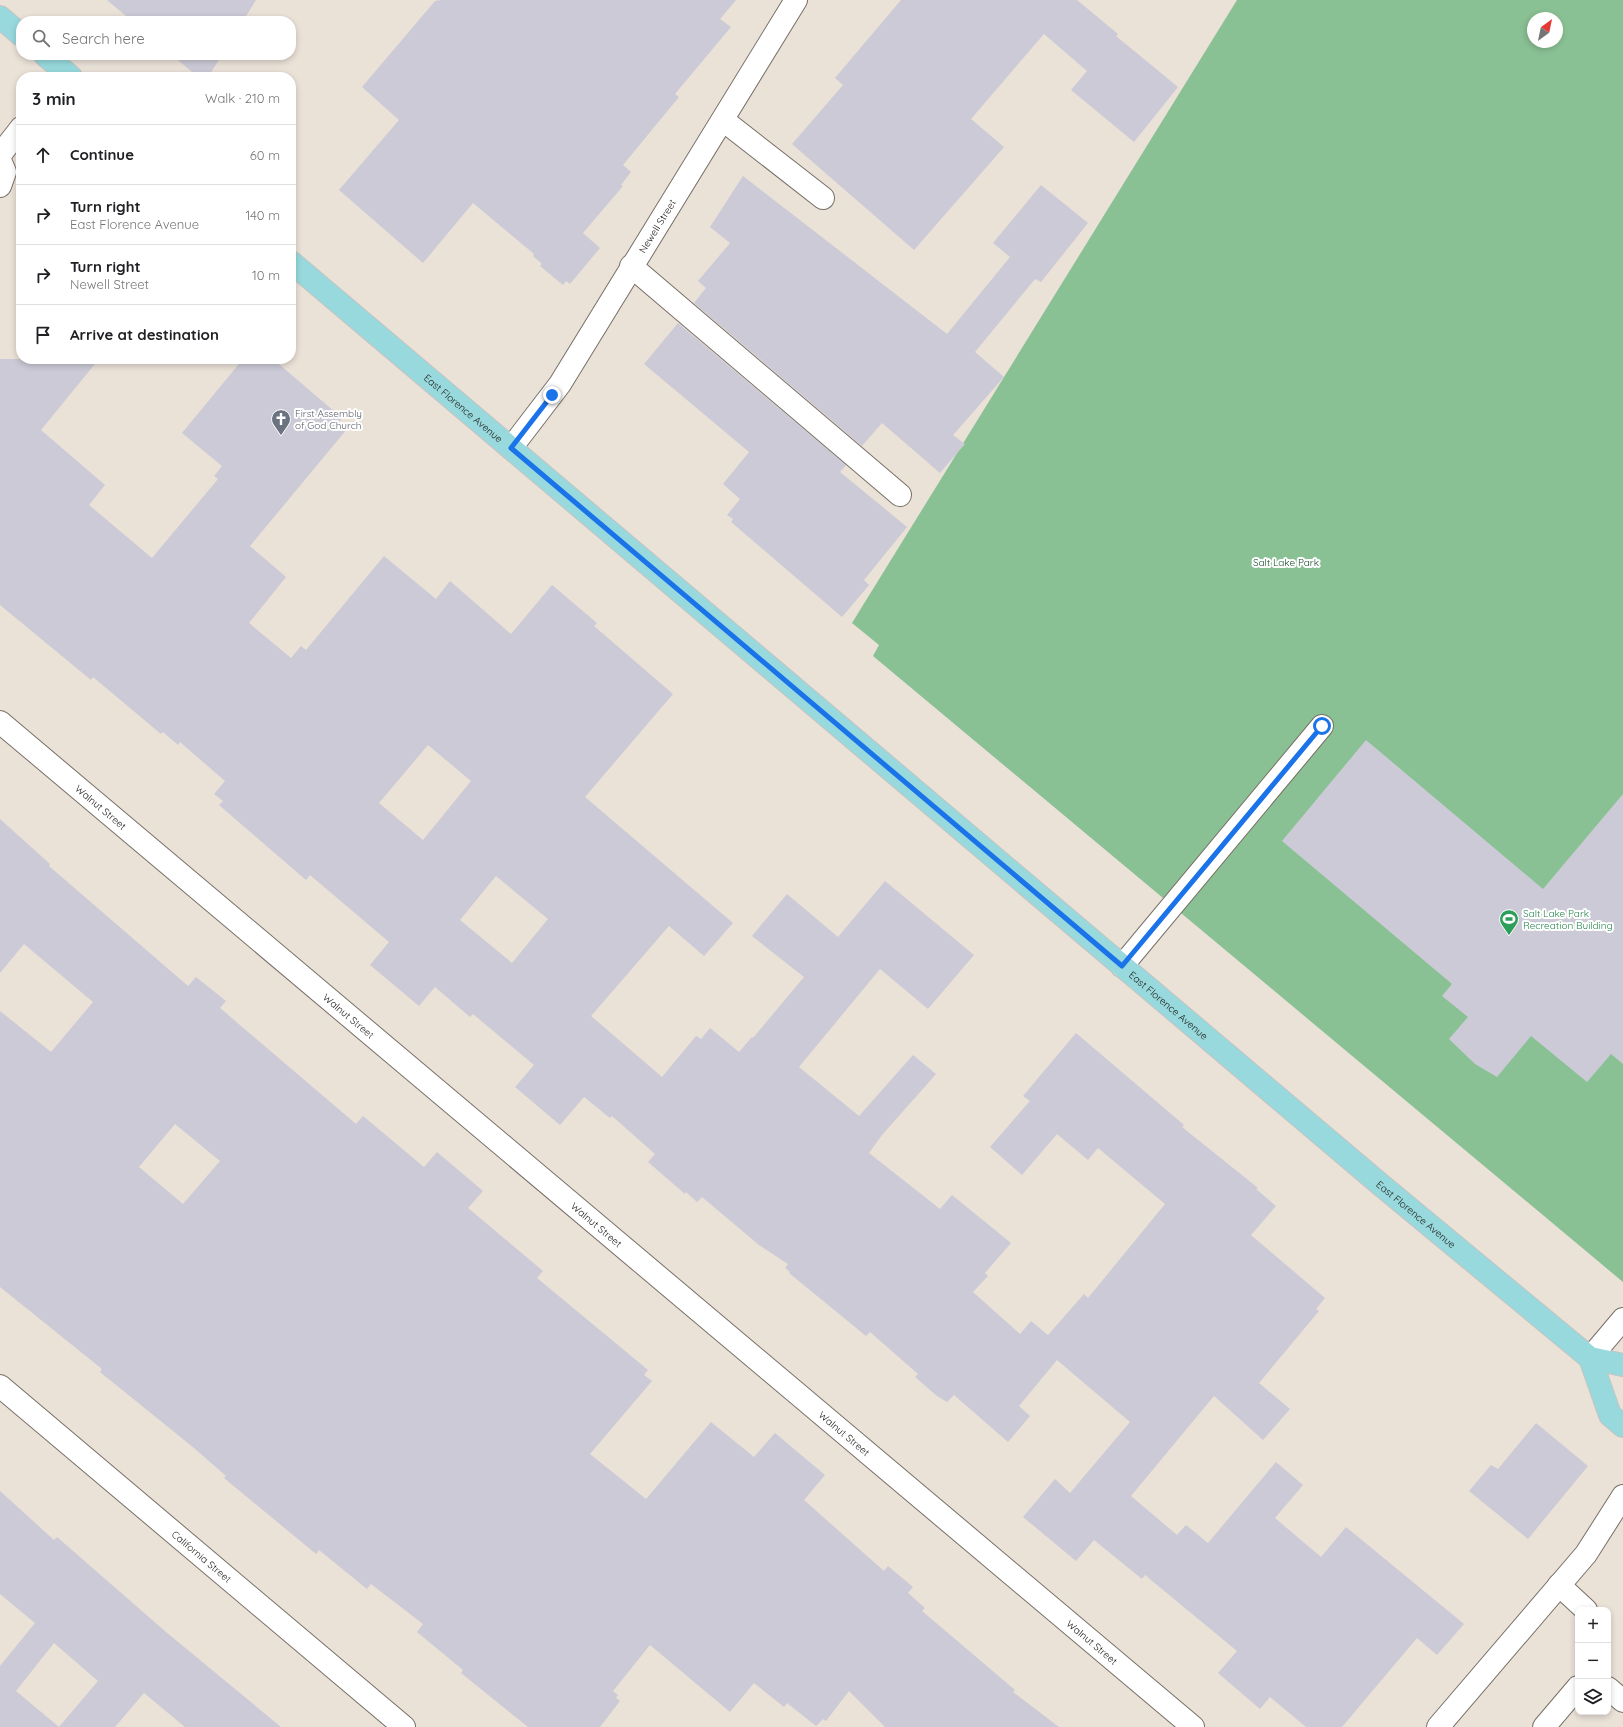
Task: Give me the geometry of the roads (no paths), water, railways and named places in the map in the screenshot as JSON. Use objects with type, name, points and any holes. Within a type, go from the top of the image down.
[{"type":"main road","points":[[0,17],[16,31]]},
{"type":"main road","points":[[50,60],[64,72]]},
{"type":"main road","name":"East Florence Avenue","points":[[296,266],[1375,1180],[1590,1358],[1623,1365]]},
{"type":"main road","points":[[1590,1358],[1610,1415],[1623,1426]]},
{"type":"street","name":"Newell Street","points":[[511,448],[560,384],[631,266],[723,120],[796,0]]},
{"type":"street","points":[[723,120],[823,198]]},
{"type":"street","points":[[0,155],[16,134]]},
{"type":"street","points":[[0,160],[5,172],[0,186]]},
{"type":"street","points":[[631,266],[900,495]]},
{"type":"street","name":"Walnut Street","points":[[0,722],[1193,1727]]},
{"type":"street","points":[[1122,966],[1322,726]]},
{"type":"street","points":[[1590,1358],[1623,1319]]},
{"type":"street","name":"California Street","points":[[0,1386],[404,1727]]},
{"type":"street","points":[[1438,1727],[1586,1554],[1623,1496]]},
{"type":"street","points":[[1559,1586],[1583,1607]]},
{"type":"street","points":[[1544,1727],[1575,1691]]},
{"type":"street","points":[[1611,1691],[1623,1701]]},
{"type":"place","name":"First Assembly of God Church","points":[[281,436]]},
{"type":"place","name":"Salt Lake Park Recreation Building","points":[[1509,936]]},
{"type":"park label","name":"Salt Lake Park","points":[[1286,562]]}]
